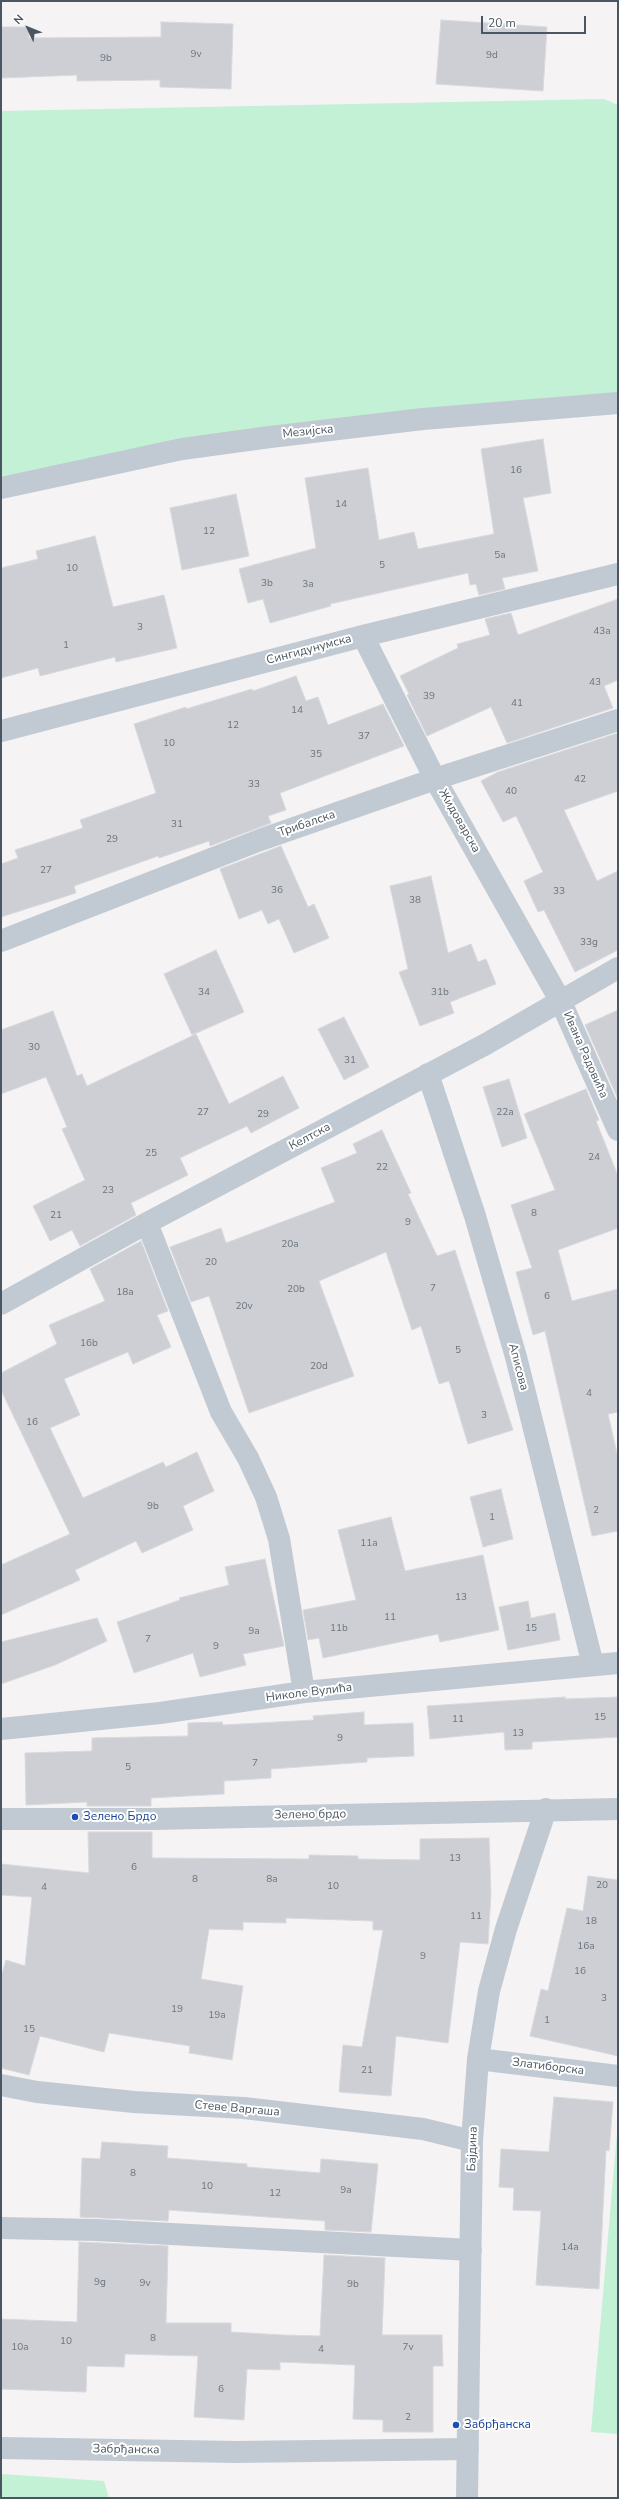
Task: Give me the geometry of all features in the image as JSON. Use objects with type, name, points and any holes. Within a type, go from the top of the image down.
[{"type":"street","name":"Мезијска","points":[[1,488],[182,449],[262,438],[423,420],[618,403]]},
{"type":"street","name":"Сингидунумска","points":[[1,731],[363,636],[618,574]]},
{"type":"street","name":"Жидоварска","points":[[363,636],[435,779],[561,1002]]},
{"type":"street","name":"Трибалска","points":[[1,941],[260,840],[435,779],[618,720]]},
{"type":"street","name":"Келтска","points":[[1,1304],[147,1223],[561,1002],[618,968]]},
{"type":"street","name":"Ивана Радовића","points":[[561,1002],[618,1130]]},
{"type":"street","name":"Аписова","points":[[428,1074],[475,1216],[516,1357],[593,1665]]},
{"type":"street","points":[[147,1223],[221,1412],[248,1458],[266,1497],[279,1539],[304,1692]]},
{"type":"street","name":"Николе Вулића","points":[[1,1729],[160,1713],[304,1692],[618,1663]]},
{"type":"street","name":"Зелено брдо","points":[[1,1819],[154,1819],[546,1809],[618,1809]]},
{"type":"street","name":"Бајдина","points":[[467,2498],[472,2141],[478,2059],[489,1991],[506,1929],[546,1809]]},
{"type":"street","name":"Златиборска","points":[[478,2059],[618,2076]]},
{"type":"street","name":"Стеве Варгаша","points":[[1,2085],[44,2093],[289,2113],[423,2130],[472,2141]]},
{"type":"street","points":[[1,2228],[96,2230],[471,2250]]},
{"type":"street","name":"Забрђанска","points":[[1,2448],[237,2452],[468,2449]]},
{"type":"green space","points":[[604,99],[618,105],[618,398],[270,437],[1,488],[1,111]]},
{"type":"green space","points":[[618,2122],[618,2434],[591,2432]]},
{"type":"green space","points":[[1,2474],[104,2481],[109,2498],[1,2498]]},
{"type":"building","points":[[441,20],[547,27],[543,91],[436,84]]},
{"type":"building","points":[[161,22],[233,24],[231,89],[160,87],[160,80],[77,81],[77,75],[1,78],[1,27],[29,27],[29,38],[161,37]]},
{"type":"building","points":[[543,439],[551,493],[523,498],[538,571],[502,578],[505,589],[479,595],[476,584],[470,585],[468,573],[330,604],[331,606],[270,623],[263,599],[248,603],[239,569],[316,548],[305,478],[368,468],[379,540],[414,532],[418,549],[494,534],[481,449]]},
{"type":"building","points":[[236,494],[249,556],[182,570],[170,508]]},
{"type":"building","points":[[95,536],[113,607],[164,595],[177,648],[116,662],[115,657],[40,676],[38,668],[1,678],[1,568],[38,559],[36,551]]},
{"type":"building","points":[[618,599],[618,680],[604,686],[613,708],[507,743],[491,707],[427,736],[407,695],[409,694],[400,676],[458,648],[457,644],[490,635],[485,619],[511,613],[518,635]]},
{"type":"building","points":[[296,676],[306,701],[318,697],[328,725],[383,704],[404,746],[280,793],[286,810],[268,816],[271,823],[210,846],[209,841],[159,858],[158,856],[74,886],[76,893],[1,917],[1,864],[18,858],[15,850],[83,828],[80,820],[156,793],[134,724],[186,707],[186,709],[252,689],[253,691]]},
{"type":"building","points":[[618,733],[618,791],[564,810],[597,881],[618,871],[618,950],[575,972],[544,910],[538,912],[524,881],[543,872],[516,816],[503,822],[481,781],[498,772]]},
{"type":"building","points":[[281,846],[308,907],[314,904],[329,938],[294,953],[279,919],[268,924],[262,910],[239,919],[220,869]]},
{"type":"building","points":[[431,876],[448,953],[471,944],[478,962],[486,959],[496,984],[450,1002],[454,1013],[420,1026],[399,972],[408,969],[390,886]]},
{"type":"building","points":[[216,950],[244,1012],[192,1035],[164,974]]},
{"type":"building","points":[[618,1010],[618,1099],[585,1025]]},
{"type":"building","points":[[53,1011],[77,1076],[82,1074],[87,1086],[196,1034],[229,1104],[283,1076],[299,1108],[251,1133],[247,1126],[180,1158],[188,1175],[131,1203],[136,1215],[80,1246],[72,1230],[50,1241],[33,1206],[85,1180],[62,1129],[67,1127],[46,1077],[1,1094],[1,1030]]},
{"type":"building","points":[[344,1017],[369,1067],[344,1080],[318,1029]]},
{"type":"building","points":[[509,1079],[527,1138],[502,1147],[483,1087]]},
{"type":"building","points":[[586,1089],[599,1120],[596,1121],[618,1176],[618,1228],[558,1250],[572,1301],[618,1289],[618,1412],[608,1414],[618,1458],[618,1531],[592,1536],[545,1331],[533,1335],[516,1272],[532,1268],[511,1205],[555,1190],[524,1114]]},
{"type":"building","points":[[382,1130],[411,1193],[408,1194],[437,1256],[455,1250],[513,1430],[468,1444],[449,1381],[439,1384],[421,1326],[412,1330],[386,1252],[319,1281],[354,1376],[249,1413],[209,1296],[191,1302],[170,1247],[221,1228],[226,1243],[335,1202],[321,1168],[357,1153],[353,1144]]},
{"type":"building","points":[[141,1241],[168,1311],[157,1315],[171,1347],[133,1364],[128,1352],[64,1379],[80,1415],[50,1428],[83,1498],[163,1462],[166,1467],[197,1452],[214,1491],[183,1506],[193,1530],[142,1553],[136,1541],[75,1570],[80,1580],[1,1615],[1,1565],[70,1534],[1,1390],[1,1373],[57,1344],[49,1325],[105,1301],[90,1269]]},
{"type":"building","points":[[501,1489],[513,1539],[483,1547],[470,1497]]},
{"type":"building","points":[[391,1517],[405,1571],[483,1555],[499,1630],[440,1642],[438,1634],[323,1658],[319,1638],[308,1640],[303,1610],[356,1600],[338,1530]]},
{"type":"building","points":[[265,1559],[284,1646],[243,1654],[246,1665],[200,1677],[193,1653],[134,1673],[117,1622],[180,1600],[179,1598],[229,1585],[225,1567]]},
{"type":"building","points":[[528,1601],[531,1618],[555,1613],[560,1640],[508,1650],[499,1607]]},
{"type":"building","points":[[97,1618],[107,1641],[55,1665],[1,1684],[1,1642]]},
{"type":"building","points":[[565,1697],[565,1699],[618,1697],[618,1737],[532,1742],[532,1749],[505,1750],[504,1732],[430,1739],[427,1706]]},
{"type":"building","points":[[364,1712],[364,1725],[413,1723],[414,1756],[367,1758],[367,1762],[271,1769],[271,1778],[224,1781],[224,1794],[151,1798],[151,1806],[87,1806],[87,1802],[26,1805],[25,1753],[92,1751],[92,1738],[188,1736],[188,1723],[222,1722],[223,1725],[314,1720],[313,1716]]},
{"type":"building","points":[[88,1832],[152,1832],[152,1858],[309,1859],[309,1855],[358,1856],[358,1859],[420,1860],[420,1839],[489,1838],[491,1893],[488,1944],[460,1942],[448,2043],[396,2036],[391,2096],[339,2092],[343,2045],[362,2047],[383,1930],[373,1930],[373,1921],[286,1918],[286,1923],[243,1922],[243,1930],[209,1929],[201,1979],[243,1986],[232,2060],[189,2053],[190,2046],[109,2033],[104,2052],[40,2036],[29,2075],[1,2068],[1,1977],[6,1960],[25,1966],[32,1897],[1,1895],[1,1864],[89,1873]]},
{"type":"building","points":[[588,1876],[618,1880],[618,2056],[530,2036],[541,1989],[548,1991],[567,1908],[583,1911]]},
{"type":"building","points":[[554,2097],[613,2102],[609,2151],[606,2150],[599,2289],[536,2285],[541,2211],[513,2210],[514,2188],[499,2187],[501,2149],[549,2152]]},
{"type":"building","points":[[102,2142],[168,2146],[167,2158],[247,2164],[247,2167],[320,2173],[321,2159],[378,2164],[371,2232],[325,2230],[325,2221],[169,2210],[168,2221],[80,2217],[82,2158],[100,2159]]},
{"type":"building","points":[[79,2242],[168,2246],[166,2323],[231,2323],[231,2332],[282,2335],[320,2336],[324,2255],[385,2258],[382,2335],[442,2335],[443,2366],[433,2366],[433,2432],[383,2432],[383,2420],[353,2419],[355,2365],[280,2362],[280,2370],[247,2369],[244,2420],[194,2417],[198,2356],[125,2354],[124,2367],[87,2366],[86,2392],[1,2389],[1,2319],[77,2322]]},
{"type":"place","name":"Зелено Брдо","points":[[75,1817]]},
{"type":"place","name":"Забрђанска","points":[[456,2425]]}]
